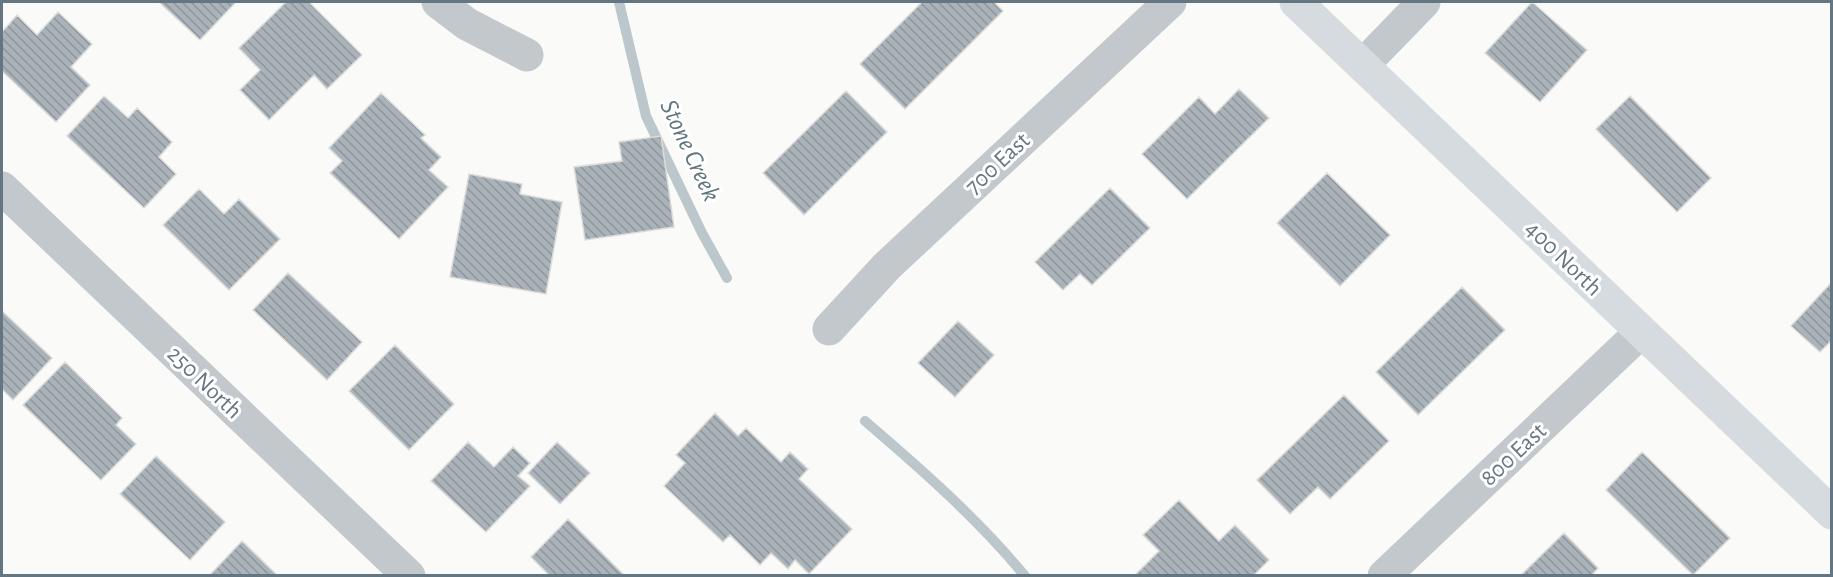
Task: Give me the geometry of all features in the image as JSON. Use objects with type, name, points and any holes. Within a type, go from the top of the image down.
[{"type":"main road","name":"400 North","points":[[1296,2],[1832,513]]},
{"type":"street","points":[[438,2],[467,24],[527,56]]},
{"type":"street","name":"700 East","points":[[829,329],[887,266],[1170,2]]},
{"type":"street","points":[[1363,65],[1424,2]]},
{"type":"street","name":"250 North","points":[[2,188],[409,576]]},
{"type":"street","name":"800 East","points":[[1384,576],[1641,332]]},
{"type":"building","points":[[159,2],[236,2],[200,40]]},
{"type":"building","points":[[286,2],[309,2],[362,55],[327,89],[314,75],[269,120],[240,90],[260,70],[239,48]]},
{"type":"building","points":[[922,2],[994,2],[1003,11],[905,109],[860,64]]},
{"type":"building","points":[[1532,2],[1587,50],[1540,102],[1485,53]]},
{"type":"building","points":[[58,12],[92,44],[71,67],[90,85],[56,122],[2,71],[2,32],[17,15],[37,35]]},
{"type":"building","points":[[1239,89],[1269,118],[1187,199],[1142,154],[1199,97],[1215,114]]},
{"type":"building","points":[[846,91],[887,132],[804,215],[763,173]]},
{"type":"building","points":[[381,93],[425,135],[421,138],[441,157],[429,170],[448,187],[399,239],[330,173],[342,161],[329,148]]},
{"type":"building","points":[[104,96],[128,118],[137,108],[172,142],[159,157],[176,174],[144,208],[67,136]]},
{"type":"building","points":[[1630,96],[1711,178],[1677,212],[1596,129]]},
{"type":"building","points":[[661,136],[674,227],[585,240],[574,167],[622,161],[619,142]]},
{"type":"building","points":[[1327,173],[1390,235],[1340,286],[1277,223]]},
{"type":"building","points":[[469,174],[522,184],[520,194],[562,202],[546,294],[450,277]]},
{"type":"building","points":[[1110,188],[1150,228],[1092,285],[1080,274],[1063,290],[1035,262]]},
{"type":"building","points":[[199,189],[224,214],[239,199],[280,239],[229,290],[163,225]]},
{"type":"building","points":[[288,273],[362,342],[327,380],[253,310]]},
{"type":"building","points":[[1832,282],[1832,340],[1820,352],[1791,326]]},
{"type":"building","points":[[1462,287],[1505,330],[1418,415],[1376,372]]},
{"type":"building","points":[[2,311],[52,358],[13,400],[2,389]]},
{"type":"building","points":[[958,321],[994,355],[955,397],[918,363]]},
{"type":"building","points":[[395,345],[454,404],[409,450],[349,391]]},
{"type":"building","points":[[65,362],[122,418],[116,425],[136,444],[101,480],[23,405]]},
{"type":"building","points":[[1344,395],[1389,441],[1330,499],[1318,487],[1290,514],[1257,480]]},
{"type":"building","points":[[715,413],[738,436],[746,428],[781,462],[790,452],[808,469],[799,479],[852,529],[809,574],[795,560],[788,569],[771,553],[760,565],[730,535],[723,542],[664,486],[685,463],[676,455]]},
{"type":"building","points":[[468,442],[494,467],[513,447],[530,463],[518,476],[530,486],[486,532],[431,481]]},
{"type":"building","points":[[557,442],[590,473],[560,504],[528,473]]},
{"type":"building","points":[[1642,452],[1730,538],[1693,575],[1606,490]]},
{"type":"building","points":[[156,456],[225,522],[190,560],[120,494]]},
{"type":"building","points":[[1179,500],[1219,541],[1235,525],[1269,560],[1253,576],[1134,576],[1159,551],[1143,535]]},
{"type":"building","points":[[568,519],[625,576],[550,576],[531,557]]},
{"type":"building","points":[[1564,533],[1598,568],[1591,576],[1520,576]]},
{"type":"building","points":[[242,541],[278,576],[209,576]]},
{"type":"waterway","name":"Stone Creek","points":[[619,2],[646,116],[702,233],[727,278]]},
{"type":"waterway","name":"Stone Creek","points":[[865,421],[928,476],[1025,576]]}]
